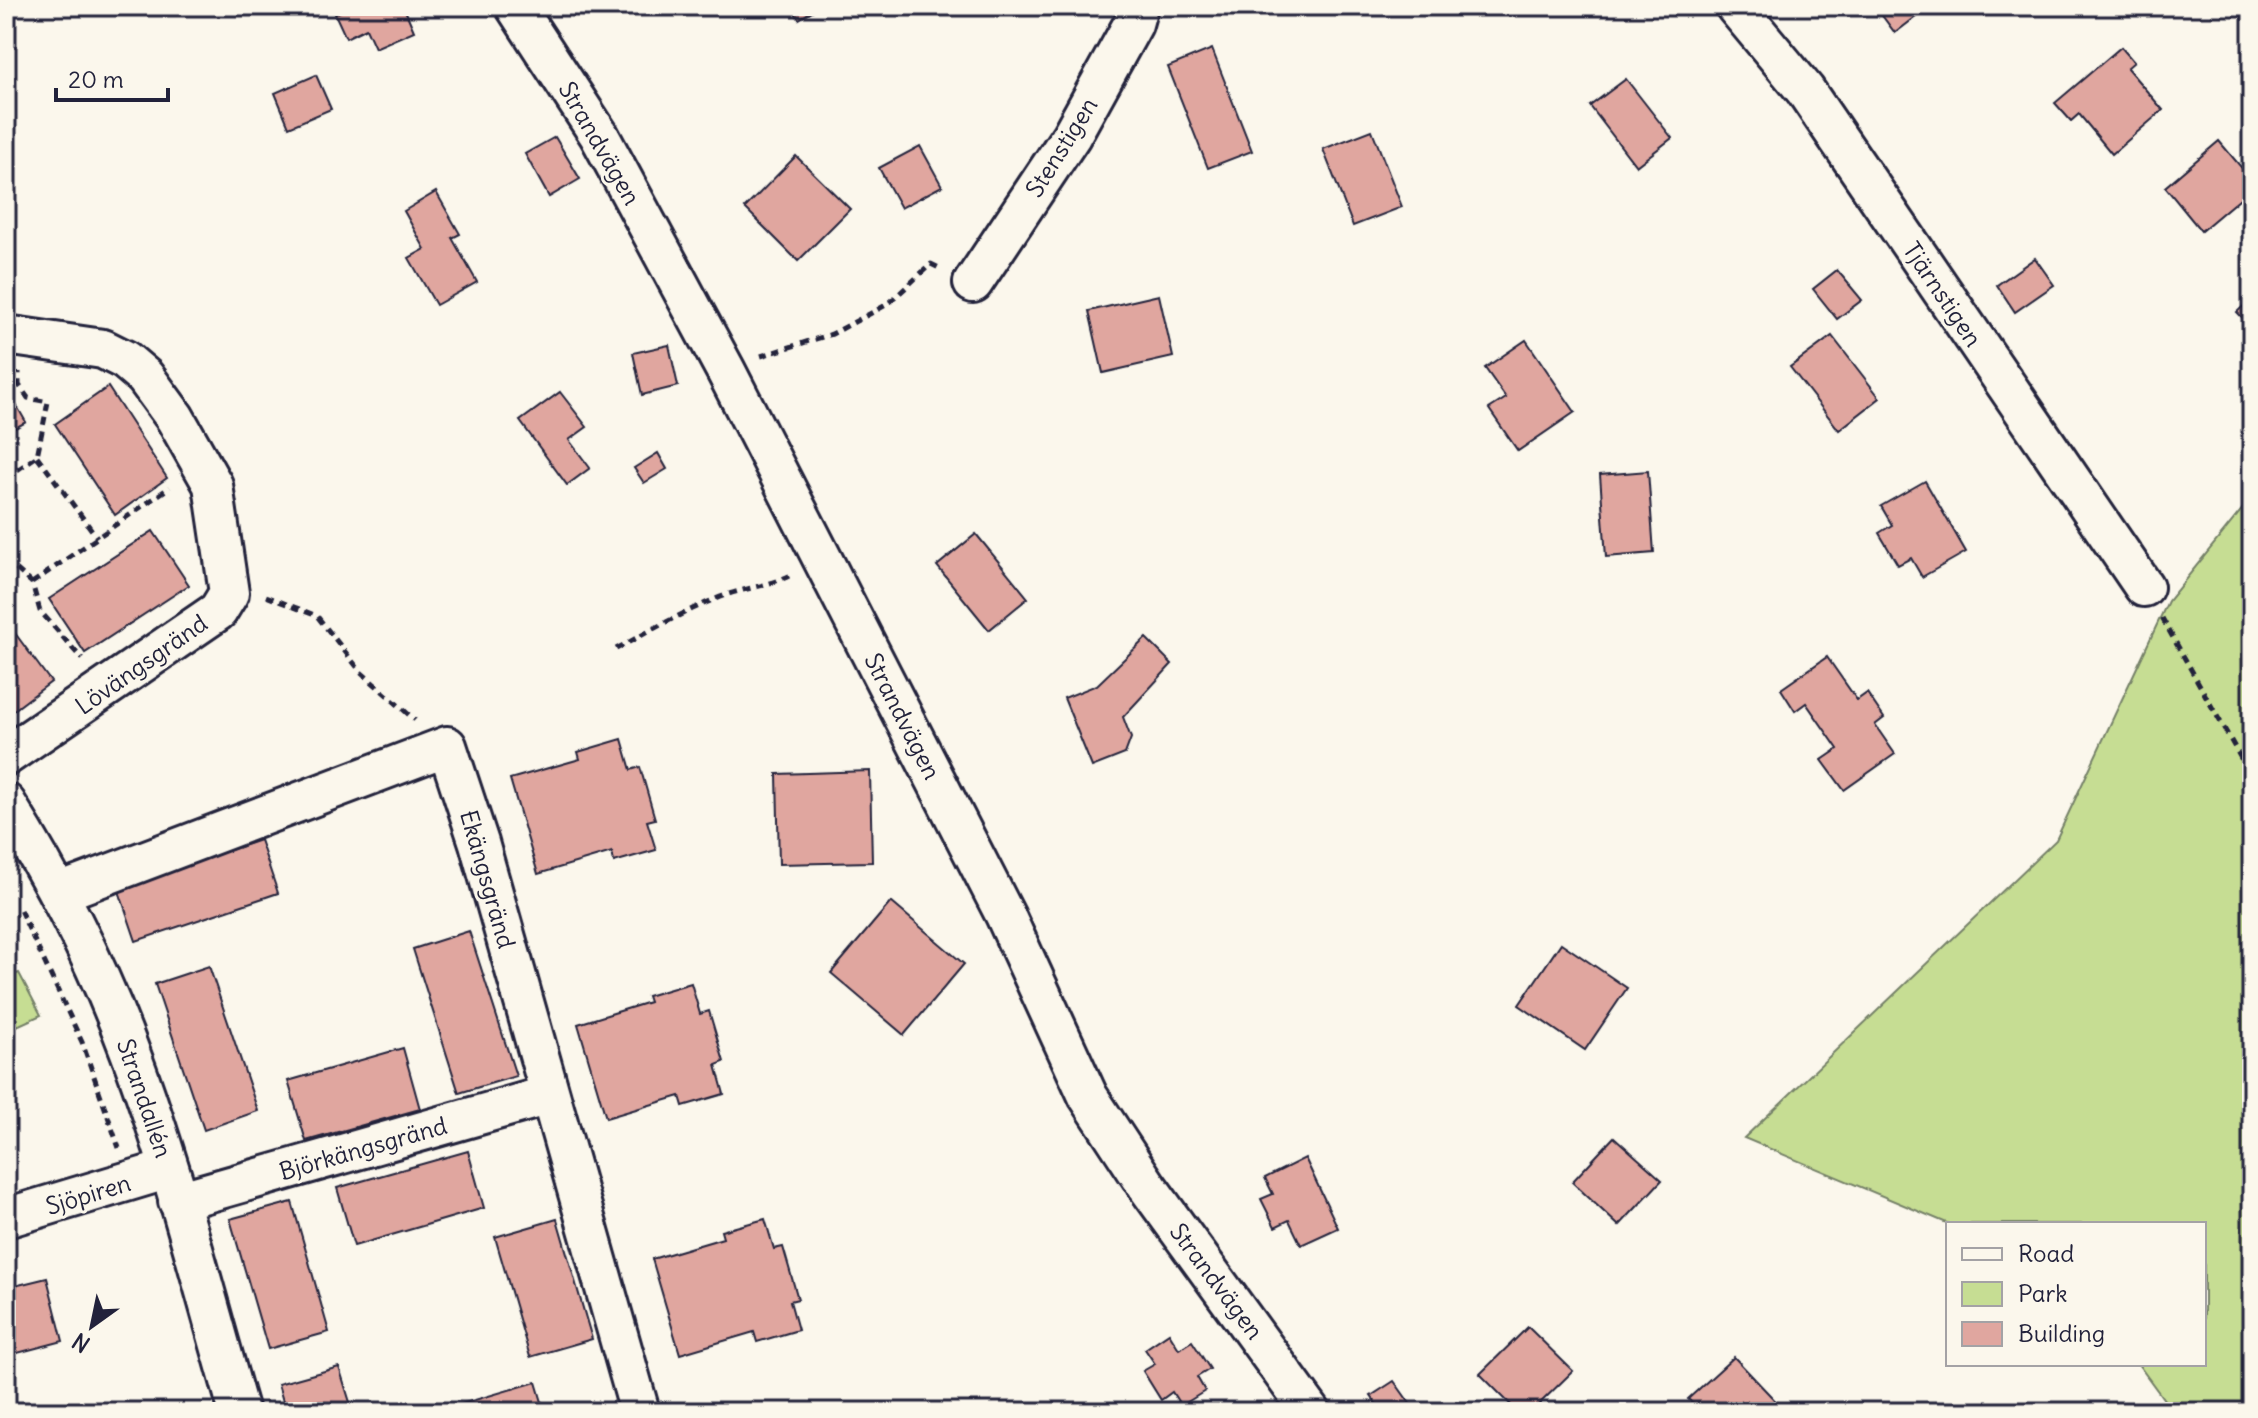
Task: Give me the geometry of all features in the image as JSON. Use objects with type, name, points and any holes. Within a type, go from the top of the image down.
[{"type":"street","name":"Strandvägen","points":[[515,6],[599,135],[726,371],[1005,915],[1088,1096],[1147,1186],[1311,1412]]},
{"type":"street","name":"Stenstigen","points":[[973,283],[1071,136],[1133,24],[1138,6]]},
{"type":"street","name":"Tjärnstigen","points":[[1735,6],[1805,90],[2144,587]]},
{"type":"street","points":[[13,358],[103,349],[125,360],[145,377],[175,418],[213,485],[228,581]]},
{"type":"street","name":"Lövängsgränd","points":[[6,756],[218,611],[229,593],[228,581]]},
{"type":"street","points":[[59,893],[447,746]]},
{"type":"street","name":"Ekängsgränd","points":[[447,746],[479,843],[640,1412]]},
{"type":"street","name":"Strandallén","points":[[6,803],[59,893],[106,991],[131,1053],[174,1185],[239,1412]]},
{"type":"street","name":"Björkängsgränd","points":[[174,1185],[549,1095]]},
{"type":"street","name":"Sjöpiren","points":[[6,1218],[174,1185]]},
{"type":"path","points":[[726,371],[775,350],[832,334],[888,304],[931,264]]},
{"type":"path","points":[[13,358],[31,368]]},
{"type":"path","points":[[6,478],[37,456],[48,402],[28,398],[19,385],[13,358]]},
{"type":"path","points":[[37,456],[97,537]]},
{"type":"path","points":[[32,583],[178,481]]},
{"type":"path","points":[[6,560],[32,583],[40,611],[87,665]]},
{"type":"path","points":[[616,649],[694,608],[775,583],[823,561]]},
{"type":"path","points":[[228,581],[317,616],[361,672],[447,746]]},
{"type":"path","points":[[2144,587],[2252,778]]},
{"type":"green space","points":[[2252,497],[2252,1412],[2173,1412],[2139,1366],[2206,1366],[2206,1222],[1946,1223],[1744,1138],[2056,840],[2168,601]]},
{"type":"green space","points":[[6,952],[10,952],[13,975],[19,973],[41,1015],[6,1031]]},
{"type":"building","points":[[352,6],[413,6],[405,10],[414,31],[375,48],[366,28],[346,38],[335,14]]},
{"type":"building","points":[[791,6],[820,6],[799,19]]},
{"type":"building","points":[[1875,6],[1930,6],[1895,33]]},
{"type":"building","points":[[2121,47],[2134,62],[2127,68],[2163,110],[2112,154],[2079,114],[2071,121],[2055,103]]},
{"type":"building","points":[[1212,49],[1252,151],[1208,168],[1168,67]]},
{"type":"building","points":[[316,75],[331,109],[289,127],[275,93]]},
{"type":"building","points":[[1626,79],[1672,138],[1636,166],[1590,106]]},
{"type":"building","points":[[1372,130],[1402,207],[1353,226],[1323,149]]},
{"type":"building","points":[[555,137],[580,179],[549,197],[525,154]]},
{"type":"building","points":[[2219,141],[2252,180],[2252,188],[2201,231],[2165,187]]},
{"type":"building","points":[[920,146],[942,186],[901,208],[879,168]]},
{"type":"building","points":[[796,156],[850,209],[798,261],[745,208]]},
{"type":"building","points":[[436,192],[460,234],[452,238],[477,282],[436,305],[409,258],[425,249],[404,211]]},
{"type":"building","points":[[2035,258],[2054,285],[2015,312],[1997,285]]},
{"type":"building","points":[[1837,270],[1862,300],[1837,319],[1813,289]]},
{"type":"building","points":[[1159,295],[1173,357],[1103,373],[1089,311]]},
{"type":"building","points":[[2252,298],[2252,328],[2237,312]]},
{"type":"building","points":[[1832,336],[1880,398],[1839,430],[1790,367]]},
{"type":"building","points":[[1526,340],[1575,412],[1518,451],[1489,409],[1506,398],[1485,368]]},
{"type":"building","points":[[669,345],[678,386],[642,395],[633,353]]},
{"type":"building","points":[[6,387],[26,422],[6,433]]},
{"type":"building","points":[[108,387],[167,478],[115,515],[55,424]]},
{"type":"building","points":[[560,392],[587,427],[569,440],[590,468],[567,485],[520,421]]},
{"type":"building","points":[[658,453],[667,469],[644,483],[634,468]]},
{"type":"building","points":[[1648,471],[1654,553],[1606,557],[1600,475]]},
{"type":"building","points":[[1925,481],[1966,552],[1922,577],[1911,558],[1898,565],[1879,533],[1892,525],[1881,506]]},
{"type":"building","points":[[153,531],[189,585],[85,653],[49,599]]},
{"type":"building","points":[[976,534],[1028,598],[989,630],[937,566]]},
{"type":"building","points":[[6,621],[51,682],[6,716]]},
{"type":"building","points":[[1146,638],[1172,664],[1123,717],[1131,738],[1125,754],[1092,767],[1064,698],[1097,685]]},
{"type":"building","points":[[1827,657],[1857,700],[1867,693],[1884,718],[1875,725],[1895,754],[1844,790],[1822,760],[1838,749],[1806,703],[1795,711],[1781,689]]},
{"type":"building","points":[[622,739],[631,770],[640,767],[655,819],[647,821],[656,850],[614,862],[612,852],[538,874],[510,779],[580,759],[578,752]]},
{"type":"building","points":[[870,771],[872,862],[779,864],[777,774]]},
{"type":"building","points":[[260,840],[278,893],[136,941],[118,888]]},
{"type":"building","points":[[891,902],[964,964],[904,1035],[831,973]]},
{"type":"building","points":[[469,931],[516,1076],[459,1093],[413,949]]},
{"type":"building","points":[[1561,943],[1627,988],[1585,1050],[1519,1005]]},
{"type":"building","points":[[209,966],[258,1111],[204,1130],[155,984]]},
{"type":"building","points":[[691,983],[700,1014],[709,1011],[724,1062],[716,1065],[724,1094],[683,1106],[680,1096],[606,1118],[578,1024],[649,1002],[647,996]]},
{"type":"building","points":[[403,1048],[420,1109],[306,1141],[288,1081]]},
{"type":"building","points":[[1614,1137],[1662,1180],[1619,1226],[1572,1182]]},
{"type":"building","points":[[468,1151],[484,1208],[354,1246],[337,1188]]},
{"type":"building","points":[[1305,1158],[1338,1228],[1301,1245],[1289,1220],[1275,1227],[1261,1199],[1273,1194],[1265,1178]]},
{"type":"building","points":[[292,1202],[329,1332],[268,1349],[230,1219]]},
{"type":"building","points":[[557,1219],[592,1339],[530,1357],[495,1237]]},
{"type":"building","points":[[765,1219],[774,1249],[783,1247],[798,1299],[790,1301],[798,1330],[757,1342],[754,1332],[680,1354],[652,1259],[723,1238],[721,1231]]},
{"type":"building","points":[[47,1278],[63,1341],[6,1356],[6,1288]]},
{"type":"building","points":[[1528,1327],[1573,1371],[1531,1412],[1518,1412],[1480,1374]]},
{"type":"building","points":[[1169,1333],[1179,1349],[1192,1341],[1210,1369],[1197,1377],[1205,1391],[1181,1406],[1172,1392],[1161,1400],[1143,1371],[1155,1364],[1145,1349]]},
{"type":"building","points":[[1734,1357],[1786,1412],[1701,1412],[1688,1399]]},
{"type":"building","points":[[339,1367],[353,1412],[286,1412],[278,1384]]},
{"type":"building","points":[[1394,1381],[1416,1412],[1382,1412],[1371,1396]]},
{"type":"building","points":[[536,1382],[545,1412],[434,1412]]}]
